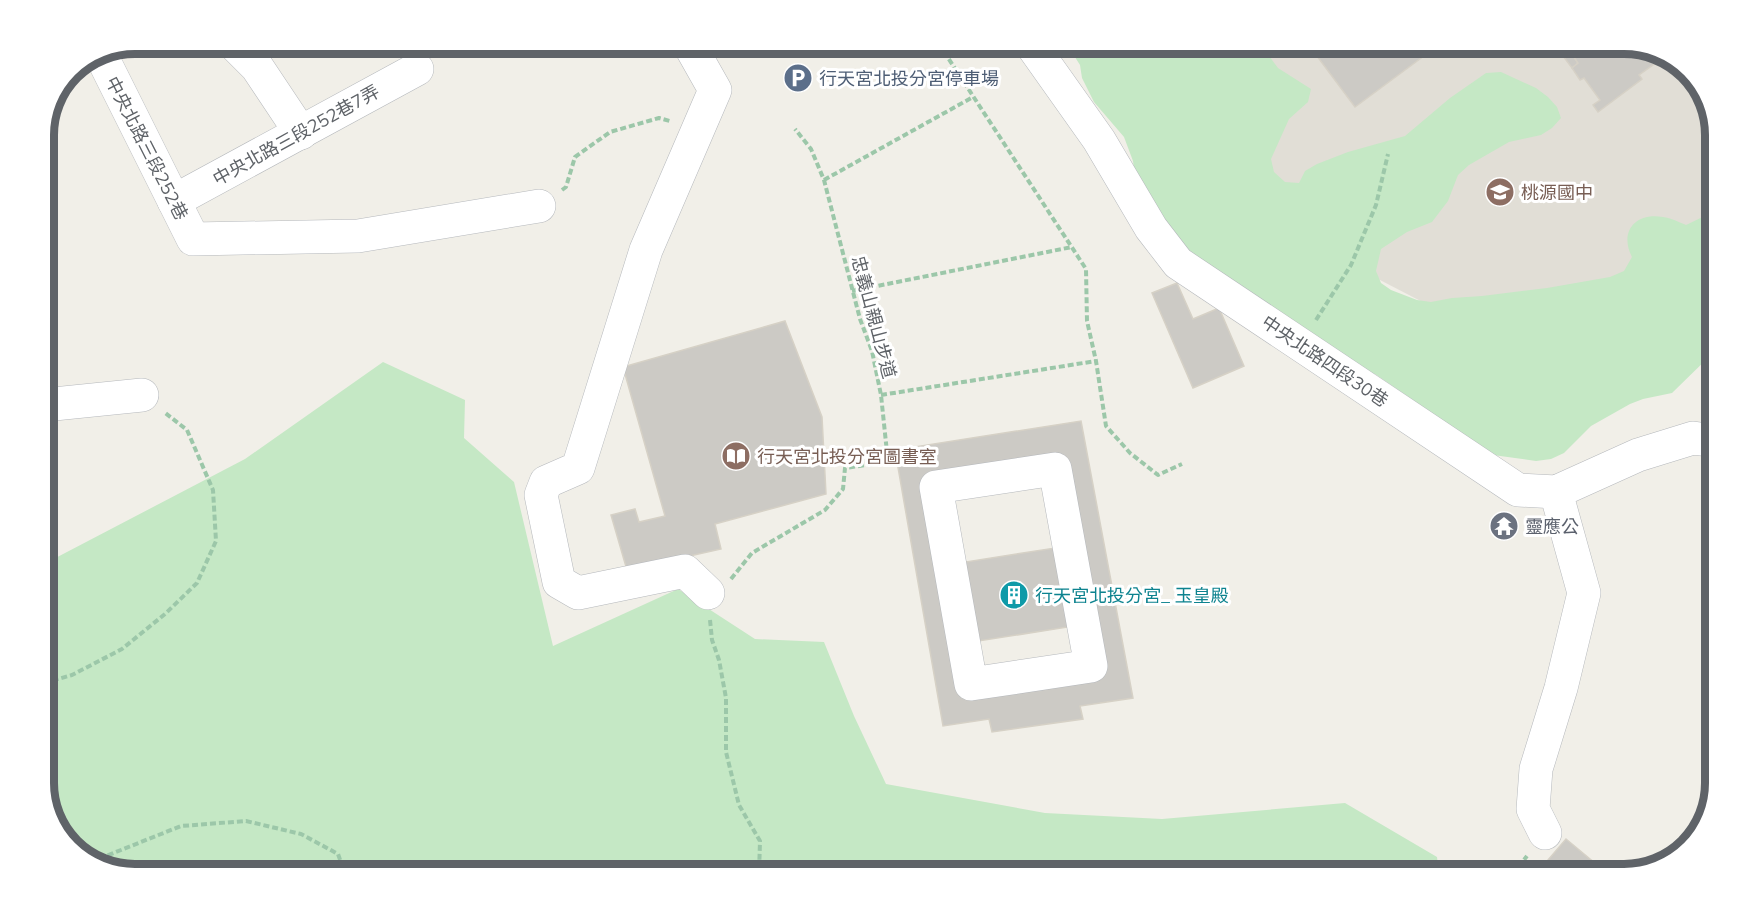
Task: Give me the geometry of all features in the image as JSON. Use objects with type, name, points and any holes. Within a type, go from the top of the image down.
[{"type":"street","points":[[244,54],[257,67],[301,133]]},
{"type":"street","points":[[695,54],[715,90],[646,250],[578,468],[546,482],[541,495],[559,582],[578,593],[685,571],[708,593]]},
{"type":"street","name":"中央北路四段30巷","points":[[1038,54],[1100,140],[1151,228],[1178,263],[1518,490],[1557,492],[1638,454],[1693,438],[1705,440]]},
{"type":"street","name":"中央北路三段252巷","points":[[104,60],[193,239],[357,236],[539,206]]},
{"type":"street","name":"中央北路三段252巷7弄","points":[[174,201],[417,69]]},
{"type":"street","points":[[54,404],[142,394]]},
{"type":"street","points":[[1055,469],[1091,666],[971,684],[936,487],[1055,469]]},
{"type":"street","points":[[1545,833],[1533,809],[1536,769],[1561,688],[1584,593],[1557,492]]},
{"type":"path","points":[[945,54],[1086,268],[1087,321],[1106,426],[1130,453],[1158,475],[1182,464]]},
{"type":"path","points":[[824,180],[973,97]]},
{"type":"path","points":[[539,206],[566,188],[575,157],[610,132],[659,118],[698,129]]},
{"type":"path","name":"忠義山親山步道","points":[[708,593],[725,587],[752,553],[825,510],[843,489],[846,468],[888,462],[872,351],[852,291],[824,180],[811,149],[795,129]]},
{"type":"path","points":[[1301,344],[1351,265],[1376,205],[1388,154]]},
{"type":"path","points":[[852,291],[1072,247]]},
{"type":"path","points":[[880,395],[1096,361]]},
{"type":"path","points":[[54,680],[72,675],[122,649],[165,614],[197,583],[216,541],[213,490],[186,430],[142,394]]},
{"type":"path","points":[[708,593],[710,630],[726,698],[726,752],[739,805],[760,841],[760,864]]},
{"type":"path","points":[[103,857],[181,826],[246,821],[301,834],[338,854],[342,864]]},
{"type":"path","points":[[760,861],[764,864]]},
{"type":"shaded area","name":"桃源國中","points":[[1180,54],[1624,54],[1660,62],[1685,82],[1697,99],[1705,130],[1705,311],[1494,339],[1351,265],[1335,254]]},
{"type":"green space","points":[[1073,54],[1268,54],[1278,68],[1311,89],[1308,102],[1289,119],[1271,159],[1274,172],[1285,182],[1299,183],[1305,171],[1317,164],[1348,152],[1405,136],[1450,98],[1486,73],[1501,72],[1536,88],[1557,107],[1561,118],[1541,135],[1509,142],[1469,165],[1458,175],[1448,201],[1432,222],[1407,232],[1381,249],[1376,271],[1381,283],[1391,290],[1417,300],[1431,302],[1547,288],[1610,277],[1624,271],[1632,257],[1627,240],[1632,226],[1637,221],[1653,216],[1672,219],[1686,225],[1705,216],[1705,361],[1672,393],[1630,404],[1591,426],[1564,453],[1551,459],[1536,461],[1493,455],[1375,374],[1362,377],[1189,256],[1135,176],[1133,161],[1124,137],[1094,102],[1082,78],[1080,65]]},
{"type":"green space","points":[[383,362],[465,400],[464,438],[514,482],[553,646],[678,589],[755,639],[824,642],[854,716],[886,784],[1045,813],[1162,819],[1345,803],[1437,857],[1438,864],[135,864],[99,856],[74,836],[62,819],[54,788],[54,559],[245,459]]},
{"type":"building","points":[[1315,54],[1427,54],[1355,107]]},
{"type":"building","points":[[1562,54],[1572,54],[1578,63],[1572,68]]},
{"type":"building","points":[[1572,54],[1624,54],[1658,61],[1639,75],[1642,79],[1598,112],[1593,105],[1600,100],[1584,78],[1580,80],[1572,68],[1578,63]]},
{"type":"building","points":[[1177,283],[1193,319],[1219,308],[1244,366],[1193,388],[1152,293]]},
{"type":"building","name":"行天宮北投分宮圖書室","points":[[785,321],[822,417],[826,494],[715,524],[721,549],[627,570],[611,515],[635,509],[639,522],[665,516],[623,367]]},
{"type":"building","points":[[1081,421],[1133,698],[1080,706],[1083,719],[992,732],[989,719],[943,726],[895,450]],"holes":[[[1055,469],[1091,666],[971,684],[936,487]]]},
{"type":"building","name":"行天宮北投分宮_ 玉皇殿","points":[[1055,548],[1068,627],[972,642],[959,563]]},
{"type":"building","points":[[1566,839],[1596,864],[1545,864]]},
{"type":"place","name":"行天宮北投分宮停車場","points":[[798,78]]},
{"type":"place","name":"桃源國中","points":[[1500,192]]},
{"type":"place","name":"行天宮北投分宮圖書室","points":[[736,456]]},
{"type":"place","name":"靈應公","points":[[1504,526]]},
{"type":"place","name":"行天宮北投分宮_ 玉皇殿","points":[[1014,595]]}]
